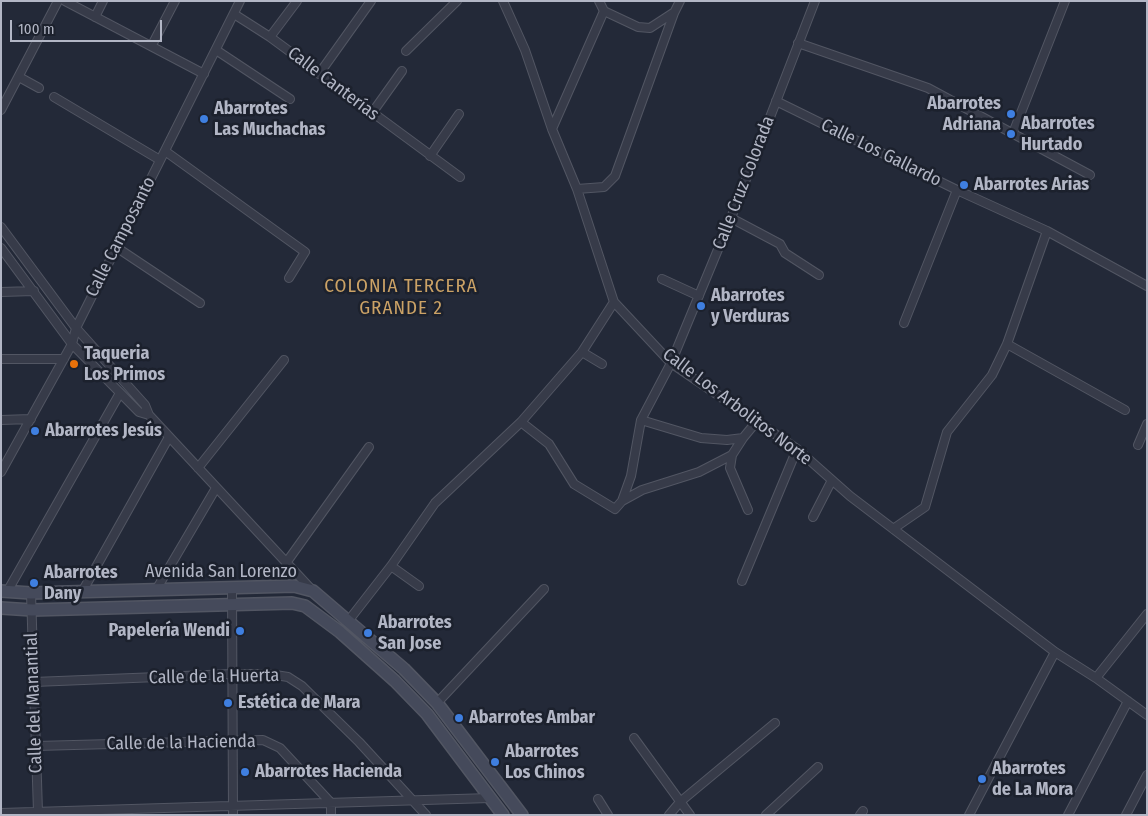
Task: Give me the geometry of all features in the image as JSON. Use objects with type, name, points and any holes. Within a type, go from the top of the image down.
[{"type":"street","points":[[1,110],[58,1]]},
{"type":"street","points":[[65,1],[204,74]]},
{"type":"street","points":[[95,17],[103,1]]},
{"type":"street","points":[[152,45],[175,1]]},
{"type":"street","name":"Calle Camposanto","points":[[1,472],[72,344],[76,328],[240,1]]},
{"type":"street","points":[[270,37],[297,1]]},
{"type":"street","points":[[319,74],[371,1]]},
{"type":"street","points":[[406,51],[457,1]]},
{"type":"street","name":"Calle Los Arbolitos Norte","points":[[503,1],[525,50],[552,129],[577,189],[614,302],[671,363],[797,448],[832,480],[1055,652],[1096,678],[1147,715]]},
{"type":"street","points":[[599,1],[604,11],[638,27],[650,28],[674,13]]},
{"type":"street","points":[[577,189],[604,187],[615,176],[680,1]]},
{"type":"street","name":"Calle Cruz Colorada","points":[[622,501],[632,476],[641,420],[671,363],[699,296],[815,1]]},
{"type":"street","points":[[1013,133],[1065,1]]},
{"type":"street","points":[[552,129],[604,11]]},
{"type":"street","name":"Calle Canterías","points":[[234,14],[270,37],[460,177]]},
{"type":"street","points":[[798,43],[928,88],[1090,175]]},
{"type":"street","points":[[216,50],[290,99]]},
{"type":"street","points":[[372,113],[402,71]]},
{"type":"street","points":[[18,77],[39,88]]},
{"type":"street","points":[[54,97],[160,160]]},
{"type":"street","name":"Calle Los Gallardo","points":[[776,101],[1047,232],[1147,286]]},
{"type":"street","points":[[430,156],[459,114]]},
{"type":"street","points":[[165,151],[305,252],[289,278]]},
{"type":"street","points":[[904,323],[957,190]]},
{"type":"street","points":[[731,218],[780,244],[785,253],[819,275]]},
{"type":"street","points":[[1,227],[76,328],[145,405],[149,415],[313,591],[305,606]]},
{"type":"street","points":[[894,529],[924,507],[946,432],[992,375],[1007,344],[1047,232]]},
{"type":"street","points":[[116,247],[200,303]]},
{"type":"street","points":[[1,248],[72,344],[139,412],[149,415]]},
{"type":"street","points":[[662,279],[699,296]]},
{"type":"street","points":[[1,292],[34,292]]},
{"type":"street","points":[[349,620],[391,566],[435,503],[521,422],[582,352],[614,302]]},
{"type":"street","points":[[1007,344],[1125,410]]},
{"type":"street","points":[[582,352],[602,364]]},
{"type":"street","points":[[1,359],[64,358]]},
{"type":"street","points":[[198,468],[284,360]]},
{"type":"street","points":[[4,592],[120,393]]},
{"type":"street","points":[[1,420],[31,419]]},
{"type":"street","points":[[641,420],[701,438],[727,440],[743,438]]},
{"type":"street","points":[[748,510],[730,468],[732,455],[757,421]]},
{"type":"street","points":[[521,422],[548,444],[574,484],[615,509],[622,501],[642,490],[699,472],[732,455]]},
{"type":"street","points":[[1138,445],[1147,424]]},
{"type":"street","points":[[82,592],[169,437]]},
{"type":"street","points":[[286,563],[369,447]]},
{"type":"street","points":[[742,581],[797,448]]},
{"type":"street","points":[[813,517],[832,480]]},
{"type":"street","points":[[156,590],[216,488]]},
{"type":"street","points":[[391,566],[418,586]]},
{"type":"street","name":"Avenida San Lorenzo","points":[[4,592],[82,592],[294,586],[313,591],[404,669],[437,703],[522,815]]},
{"type":"street","points":[[232,588],[232,810]]},
{"type":"street","points":[[437,703],[544,589]]},
{"type":"street","points":[[132,590],[133,607]]},
{"type":"street","name":"Calle del Manantial","points":[[31,593],[38,812]]},
{"type":"street","name":"Avenida San Lorenzo","points":[[1,608],[32,610],[292,603],[305,606],[346,638],[395,681],[427,714],[503,815]]},
{"type":"street","points":[[1096,678],[1147,614]]},
{"type":"street","points":[[969,815],[1055,652]]},
{"type":"street","name":"Calle de la Huerta","points":[[34,682],[232,674],[269,674],[288,677],[302,686],[426,815]]},
{"type":"street","points":[[1068,815],[1128,701]]},
{"type":"street","points":[[669,815],[680,802],[775,723]]},
{"type":"street","points":[[634,738],[690,815]]},
{"type":"street","name":"Calle de la Hacienda","points":[[36,746],[263,740],[280,748],[331,803]]},
{"type":"street","points":[[766,815],[818,768]]},
{"type":"street","points":[[1126,815],[1147,775]]},
{"type":"street","points":[[1,813],[232,810],[331,803],[490,798]]},
{"type":"street","points":[[598,799],[608,815]]},
{"type":"street","points":[[331,803],[331,815]]},
{"type":"place","name":"Abarrotes Adriana","points":[[1011,114]]},
{"type":"place","name":"Abarrotes Las Muchachas","points":[[204,119]]},
{"type":"place","name":"Abarrotes Hurtado","points":[[1011,134]]},
{"type":"place","name":"Abarrotes Arias","points":[[964,185]]},
{"type":"place","name":"Abarrotes y Verduras","points":[[701,306]]},
{"type":"place","name":"Taqueria Los Primos","points":[[74,364]]},
{"type":"place","name":"Abarrotes Jesús","points":[[35,431]]},
{"type":"place","name":"Abarrotes Dany","points":[[34,583]]},
{"type":"place","name":"Papelería Wendi","points":[[240,631]]},
{"type":"place","name":"Abarrotes San Jose","points":[[368,633]]},
{"type":"place","name":"Estética de Mara","points":[[228,703]]},
{"type":"place","name":"Abarrotes Ambar","points":[[459,718]]},
{"type":"place","name":"Abarrotes Los Chinos","points":[[495,762]]},
{"type":"place","name":"Abarrotes Hacienda","points":[[245,772]]},
{"type":"place","name":"Abarrotes de La Mora","points":[[982,779]]},
{"type":"district","name":"COLONIA TERCERA GRANDE 2","points":[[401,298]]}]
